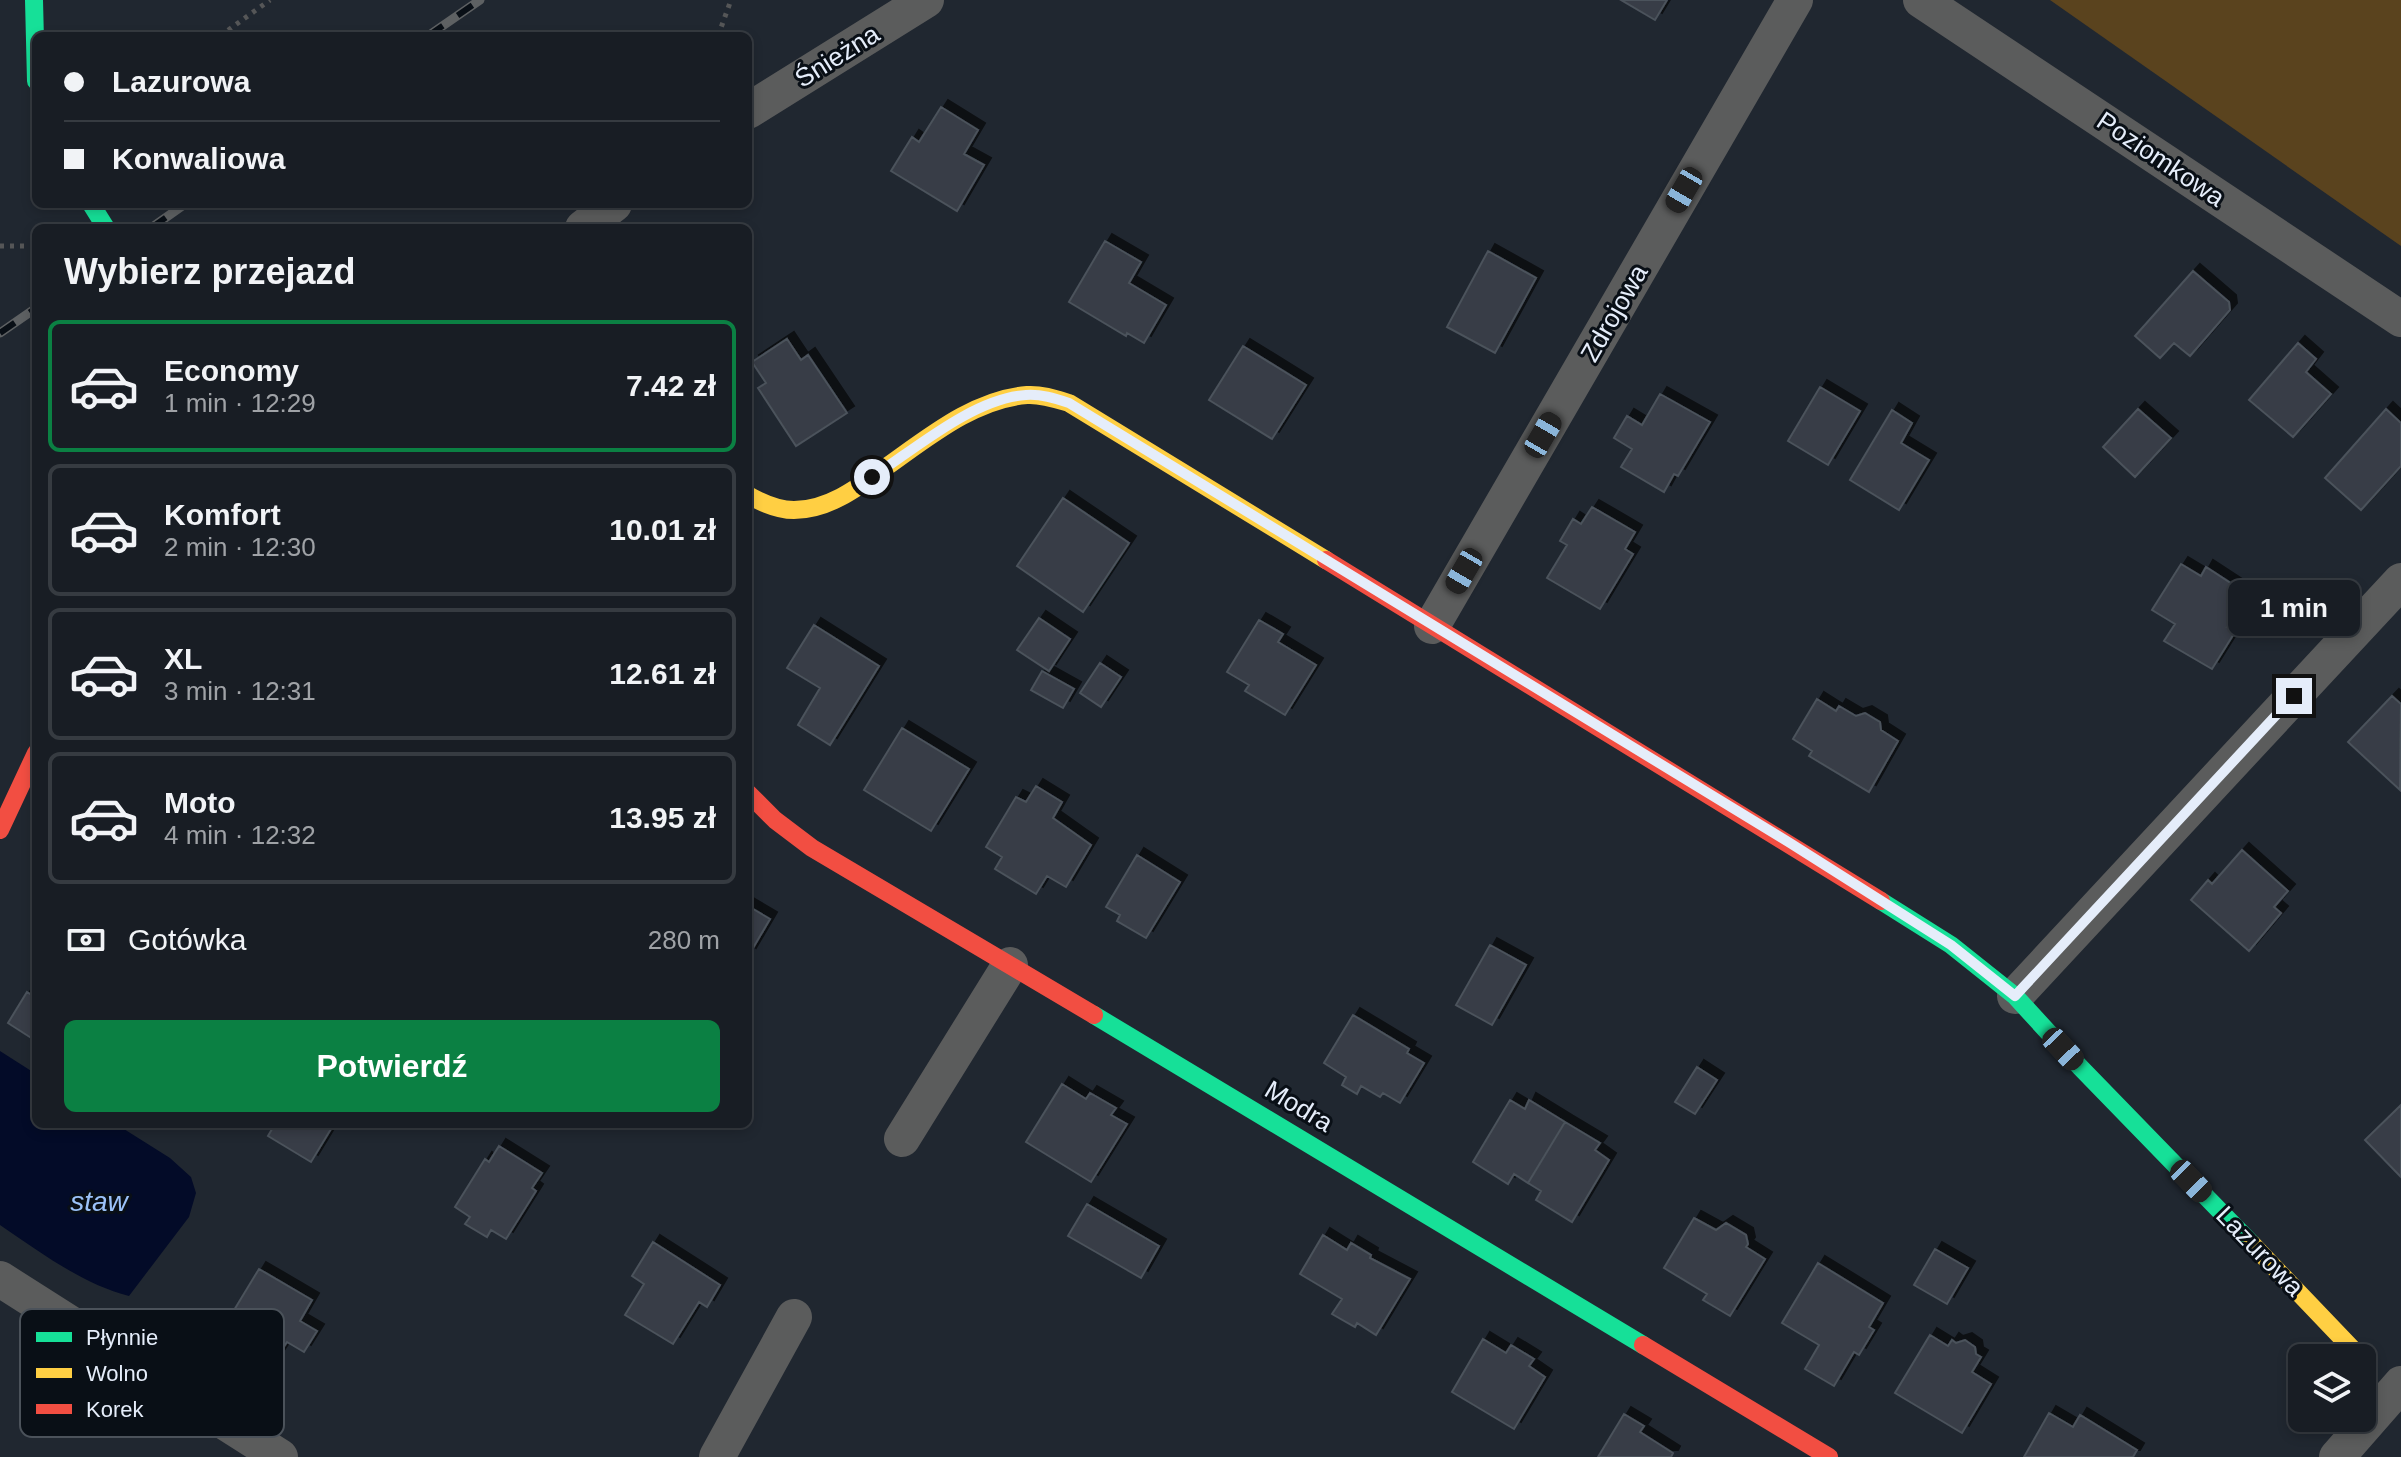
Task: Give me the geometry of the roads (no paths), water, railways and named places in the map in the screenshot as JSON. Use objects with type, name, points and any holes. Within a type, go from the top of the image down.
[{"type":"street","points":[[33,32],[34,0]]},
{"type":"street","name":"Śnieżna","points":[[752,109],[926,0]]},
{"type":"street","name":"Zdrojowa","points":[[1432,626],[1795,0]]},
{"type":"street","name":"Poziomkowa","points":[[1921,0],[2401,319]]},
{"type":"street","points":[[588,224],[609,208]]},
{"type":"street","name":"Lazurowa","points":[[752,497],[781,509],[797,511],[820,506],[848,493],[968,414],[1010,397],[1027,395],[1047,396],[1069,403],[1951,945],[2015,996],[2348,1344]]},
{"type":"street","points":[[2015,996],[2401,581]]},
{"type":"street","points":[[0,830],[32,762]]},
{"type":"street","name":"Modra","points":[[752,797],[775,820],[812,848],[1393,1193],[1829,1457]]},
{"type":"street","points":[[902,1139],[1010,965]]},
{"type":"street","points":[[0,1279],[47,1309]]},
{"type":"street","points":[[717,1457],[794,1317]]},
{"type":"street","name":"Lazurowa","points":[[2376,1372],[2396,1390]]},
{"type":"street","points":[[2337,1457],[2396,1390]]},
{"type":"street","points":[[249,1437],[280,1457]]},
{"type":"water","name":"staw","points":[[0,1051],[32,1071],[32,1128],[122,1128],[170,1158],[191,1177],[196,1193],[189,1217],[129,1296],[78,1275],[0,1225]]},
{"type":"railway","points":[[434,32],[480,0]]},
{"type":"railway","points":[[157,224],[179,208]]},
{"type":"railway","points":[[0,333],[32,311]]}]
